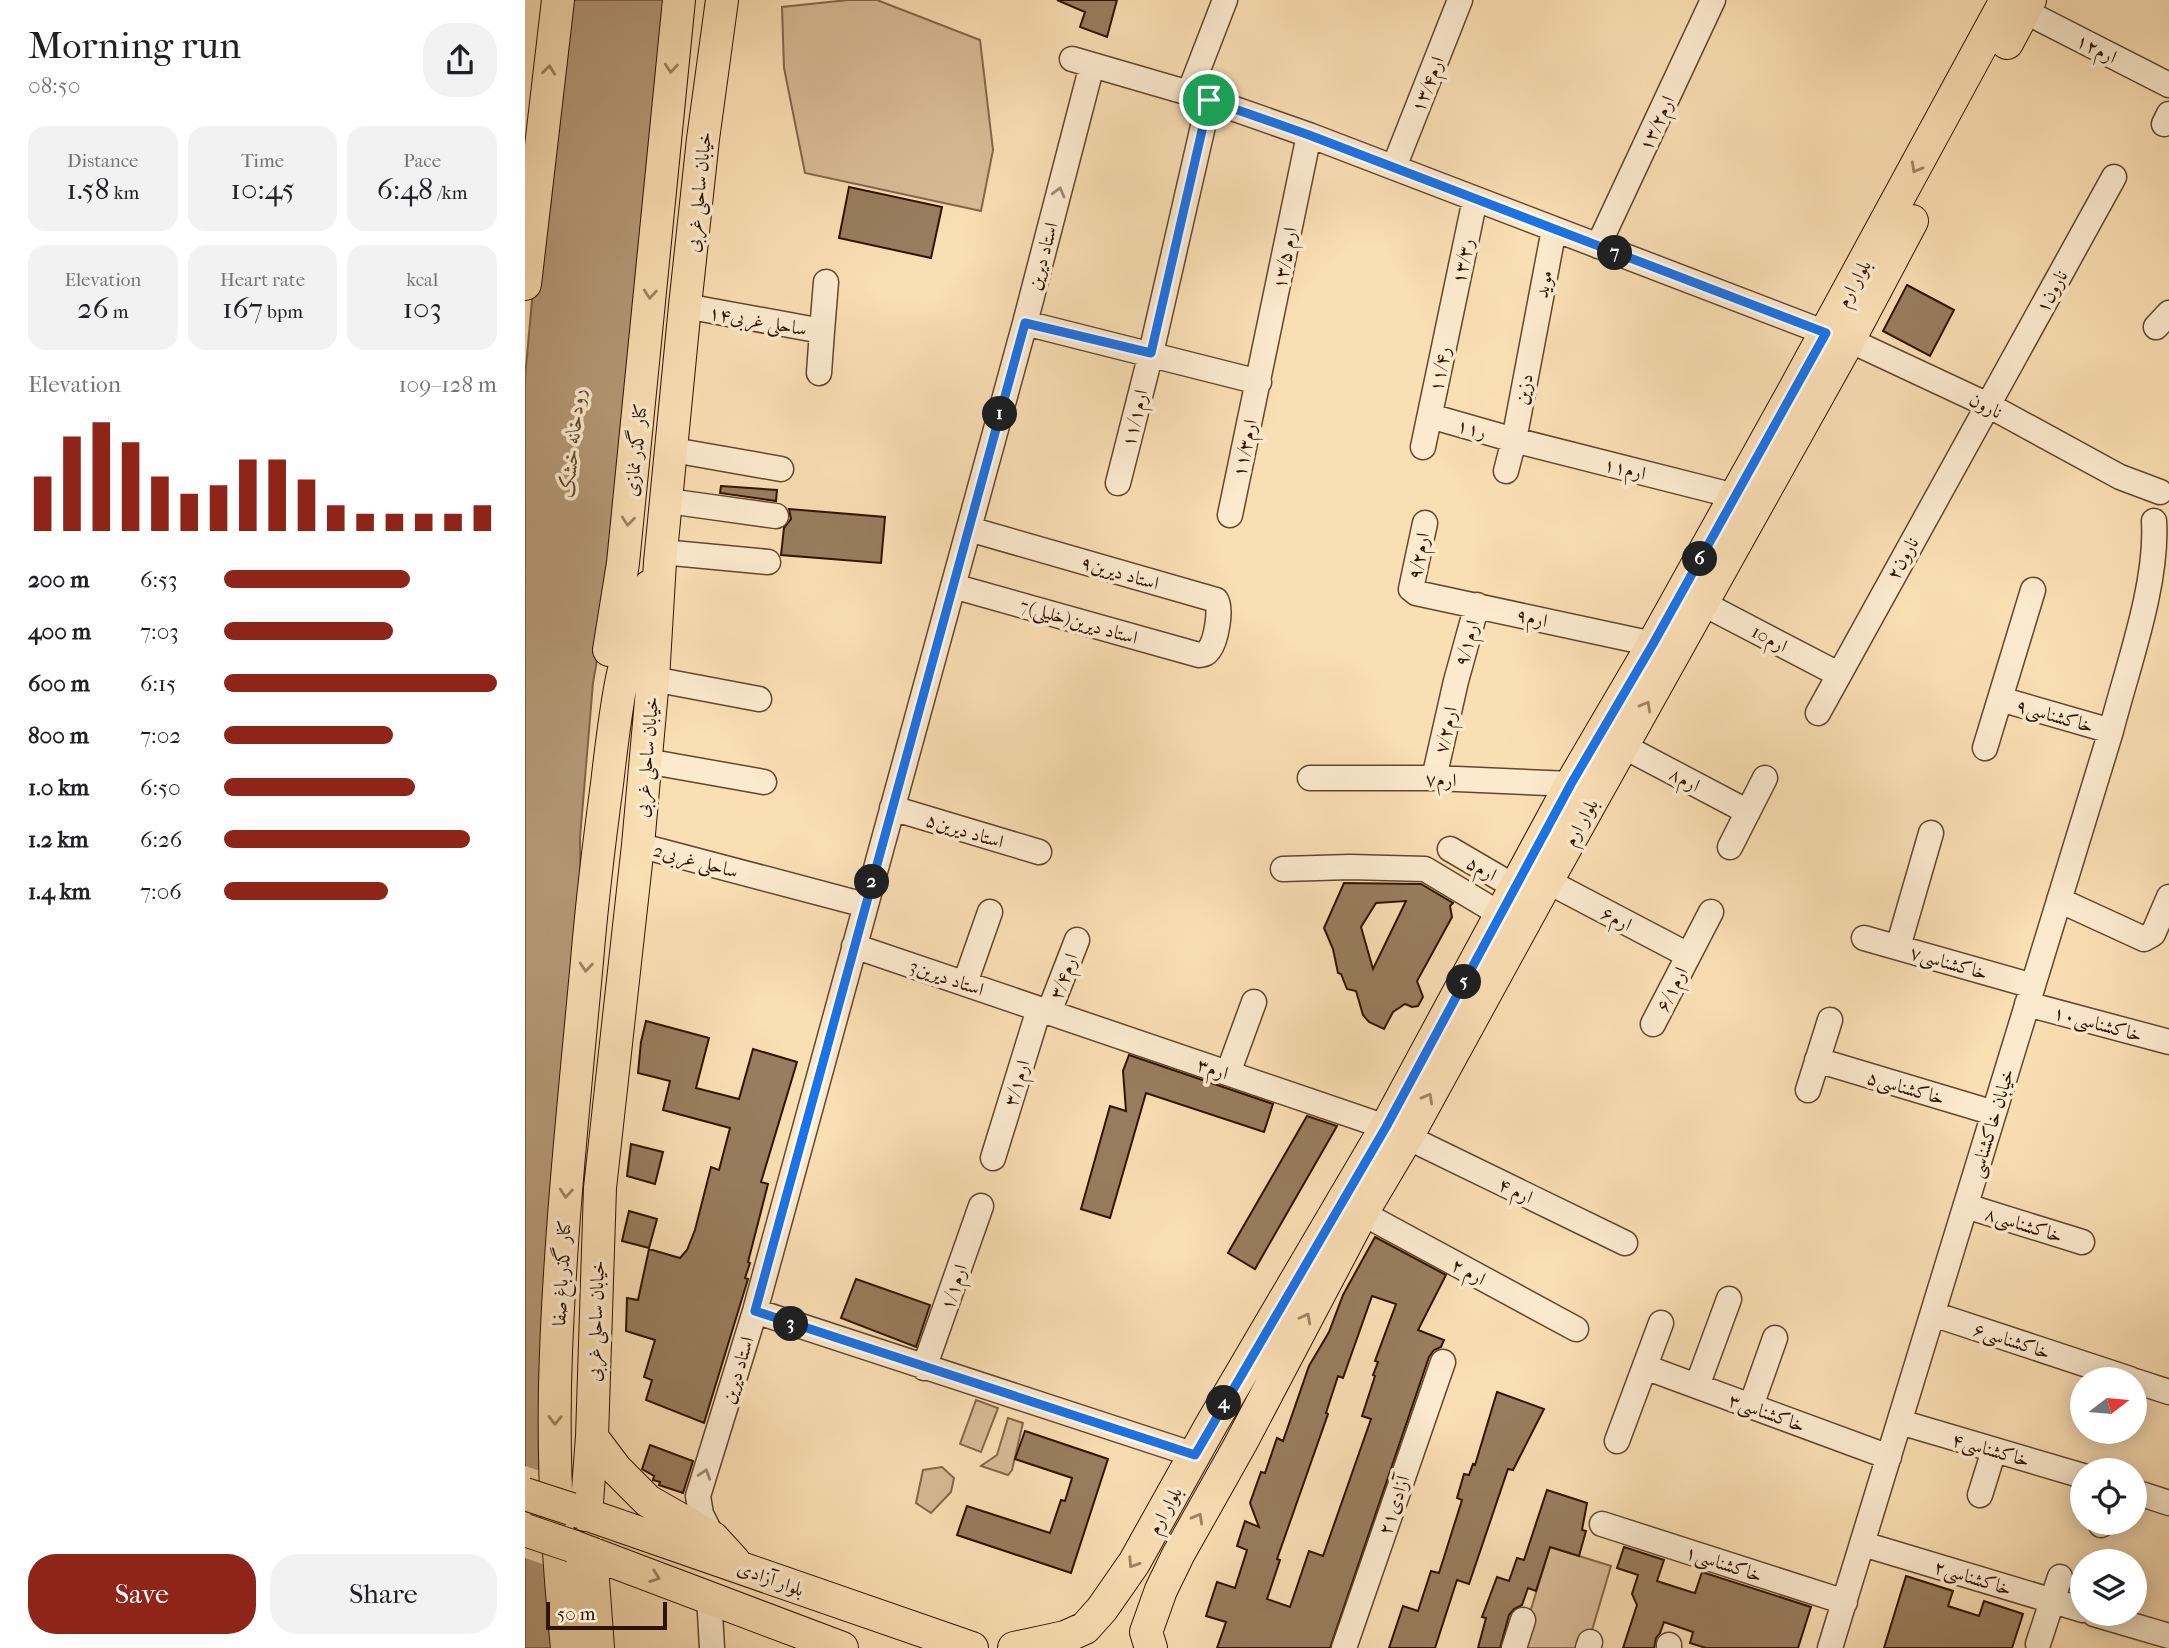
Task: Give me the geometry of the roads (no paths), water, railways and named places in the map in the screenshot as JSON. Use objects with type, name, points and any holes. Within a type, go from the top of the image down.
[{"type":"main road","points":[[525,284],[558,0]]},
{"type":"main road","name":"کنار گذر نمازی","points":[[593,899],[589,830],[600,691],[624,562],[679,0]]},
{"type":"main road","name":"خیابان ساحلی غربی","points":[[578,1512],[591,1437],[600,1188],[638,845],[661,557],[685,306],[703,139],[722,0]]},
{"type":"main road","name":"بلوار ارم","points":[[1143,1643],[1161,1590],[1178,1555],[1241,1443],[1362,1213],[1397,1132],[1507,900],[1571,784],[1654,659],[1702,603],[1837,336],[2020,4]]},
{"type":"main road","name":"بلوار ارم","points":[[1014,1648],[1075,1633],[1085,1628],[1102,1609],[1134,1563],[1195,1455],[1397,1132],[1547,881],[1623,746],[1654,659],[1735,496],[1837,336]]},
{"type":"main road","points":[[593,899],[617,698],[635,621],[661,557]]},
{"type":"main road","name":"کنار گذر باغ صفا","points":[[567,1648],[561,1589],[555,1463],[556,1355],[563,1223],[593,899]]},
{"type":"main road","points":[[591,1437],[616,1469],[648,1501],[713,1538],[738,1565]]},
{"type":"main road","name":"بلوار آزادی","points":[[525,1494],[711,1559],[738,1565],[972,1648]]},
{"type":"main road","name":"بلوار آزادی","points":[[525,1530],[709,1596],[842,1648]]},
{"type":"main road","points":[[582,1549],[598,1648]]},
{"type":"main road","points":[[1100,1648],[1095,1632],[1102,1609]]},
{"type":"main road","points":[[852,1648],[864,1611]]},
{"type":"street","name":"۱۱/۱ارم","points":[[1118,483],[1151,353],[1199,97],[1225,0]]},
{"type":"street","name":"۱۳/۴ارم","points":[[1394,167],[1460,0]]},
{"type":"street","name":"۱۳/۲ارم","points":[[1598,246],[1713,0]]},
{"type":"street","name":"ارم۱۲","points":[[2020,4],[2169,85]]},
{"type":"street","name":"نارون","points":[[1082,62],[1199,97],[1309,135],[1837,336],[1988,405],[2162,502]]},
{"type":"street","name":"استاد دیرین","points":[[713,1538],[702,1514],[698,1496],[755,1311],[1025,323],[1082,62]]},
{"type":"street","name":"۱۳/۵ ارم","points":[[1259,382],[1309,135]]},
{"type":"street","name":"نارون۱","points":[[1988,405],[2115,177]]},
{"type":"street","name":"۱۳/۳ر","points":[[1448,322],[1475,199]]},
{"type":"street","name":"موید","points":[[1533,339],[1554,229]]},
{"type":"street","name":"ساحلی غربی۱۴","points":[[685,306],[822,331],[826,282]]},
{"type":"street","name":"۱۱/۴ر","points":[[1423,447],[1448,322]]},
{"type":"street","points":[[1025,323],[1259,382]]},
{"type":"street","points":[[818,373],[822,331]]},
{"type":"street","name":"دزین","points":[[1506,471],[1533,339]]},
{"type":"street","name":"۱۱/۳ارم","points":[[1230,515],[1259,382]]},
{"type":"street","name":"نارون۲","points":[[1818,713],[1988,405]]},
{"type":"street","name":"۱۱ر","points":[[1430,416],[1514,440]]},
{"type":"street","name":"ارم۱۱","points":[[1514,440],[1735,496]]},
{"type":"street","points":[[673,450],[781,469]]},
{"type":"street","points":[[668,501],[776,516]]},
{"type":"street","name":"خیابان خاکشناسی","points":[[1830,1648],[2111,731],[2147,596],[2162,502]]},
{"type":"street","name":"۹/۲ارم","points":[[1411,589],[1425,523]]},
{"type":"street","name":"استاد دیرین۹","points":[[969,529],[1216,600],[1220,606],[1219,614],[1212,648],[1206,653]]},
{"type":"street","name":"خیابان خاکشناسی","points":[[2147,596],[2169,546]]},
{"type":"street","points":[[661,557],[768,562]]},
{"type":"street","name":"7استاد دیرین(خلیلی)","points":[[953,586],[1199,655],[1206,653]]},
{"type":"street","name":"ارم۹","points":[[1411,589],[1416,593],[1477,605],[1654,659]]},
{"type":"street","points":[[1985,748],[2033,590]]},
{"type":"street","name":"ارم10","points":[[1702,603],[1838,674]]},
{"type":"street","name":"۹/۱ارم","points":[[1456,681],[1477,605]]},
{"type":"street","points":[[653,679],[758,699]]},
{"type":"street","name":"۷/۲ارم","points":[[1434,778],[1456,681]]},
{"type":"street","name":"خاکشناسی۹","points":[[2000,699],[2111,731]]},
{"type":"street","name":"ارم۸","points":[[1623,746],[1748,811]]},
{"type":"street","points":[[646,761],[764,782]]},
{"type":"street","name":"ارم۷","points":[[1310,778],[1434,778],[1571,784]]},
{"type":"street","points":[[1730,846],[1765,778]]},
{"type":"street","name":"استاد دیرین۵","points":[[892,808],[1039,852]]},
{"type":"street","points":[[1898,947],[1931,833]]},
{"type":"street","name":"2ساحلی غربی","points":[[638,845],[866,905]]},
{"type":"street","name":"ارم۵","points":[[1450,849],[1507,900]]},
{"type":"street","points":[[1283,869],[1425,869],[1507,900]]},
{"type":"street","name":"ارم۶","points":[[1547,881],[1688,955]]},
{"type":"street","points":[[2059,900],[2144,939],[2153,933],[2169,897]]},
{"type":"street","points":[[965,983],[990,912]]},
{"type":"street","name":"۶/۱ارم","points":[[1653,1024],[1711,912]]},
{"type":"street","name":"خاکشناسی۷","points":[[1864,938],[1898,947],[2030,995]]},
{"type":"street","name":"۳/۴ارم","points":[[1044,1010],[1077,940]]},
{"type":"street","name":"3استاد دیرین","points":[[854,946],[1044,1010]]},
{"type":"street","name":"خاکشناسی۱۰","points":[[2030,995],[2169,1042]]},
{"type":"street","points":[[1228,1073],[1254,1002]]},
{"type":"street","name":"ارم۳","points":[[1044,1010],[1397,1132]]},
{"type":"street","name":"۳/۱ارم","points":[[993,1158],[1044,1010]]},
{"type":"street","points":[[1808,1090],[1830,1020]]},
{"type":"street","name":"خاکشناسی۵","points":[[1817,1060],[1994,1113]]},
{"type":"street","name":"ارم ۴","points":[[1397,1132],[1625,1243]]},
{"type":"street","name":"۱/۱ارم","points":[[924,1368],[981,1206]]},
{"type":"street","name":"خاکشناسی۸","points":[[1966,1206],[2082,1242]]},
{"type":"street","name":"ارم ۲","points":[[1362,1213],[1576,1329]]},
{"type":"street","points":[[1697,1386],[1729,1299]]},
{"type":"street","points":[[755,1311],[1195,1455]]},
{"type":"street","name":"خاکشناسی۶","points":[[1933,1314],[2094,1367]]},
{"type":"street","points":[[1617,1441],[1661,1323]]},
{"type":"street","points":[[1751,1406],[1775,1338]]},
{"type":"street","name":"آزادی۲۱","points":[[1344,1648],[1443,1362]]},
{"type":"street","name":"خاکشناسی۳","points":[[1645,1367],[1889,1457]]},
{"type":"street","name":"خاکشناسی۶","points":[[2147,1385],[2169,1392]]},
{"type":"street","name":"خاکشناسی۴","points":[[1900,1422],[2070,1472]]},
{"type":"street","points":[[1980,1495],[1994,1450]]},
{"type":"street","points":[[2147,1496],[2169,1503]]},
{"type":"street","name":"خاکشناسی۱","points":[[1602,1524],[1845,1602]]},
{"type":"street","name":"خاکشناسی۲","points":[[1863,1544],[2070,1606]]},
{"type":"street","points":[[582,1549],[607,1648]]},
{"type":"street","points":[[2038,1644],[2060,1577]]},
{"type":"street","points":[[709,1596],[712,1648]]},
{"type":"street","points":[[1514,1648],[1523,1620]]},
{"type":"street","points":[[2135,1626],[2169,1636]]},
{"type":"water","name":"رودخانه خشک","points":[[570,0],[666,0],[613,569],[593,683],[580,838],[581,908],[557,1648],[525,1648],[525,378],[538,234],[550,208]]}]
